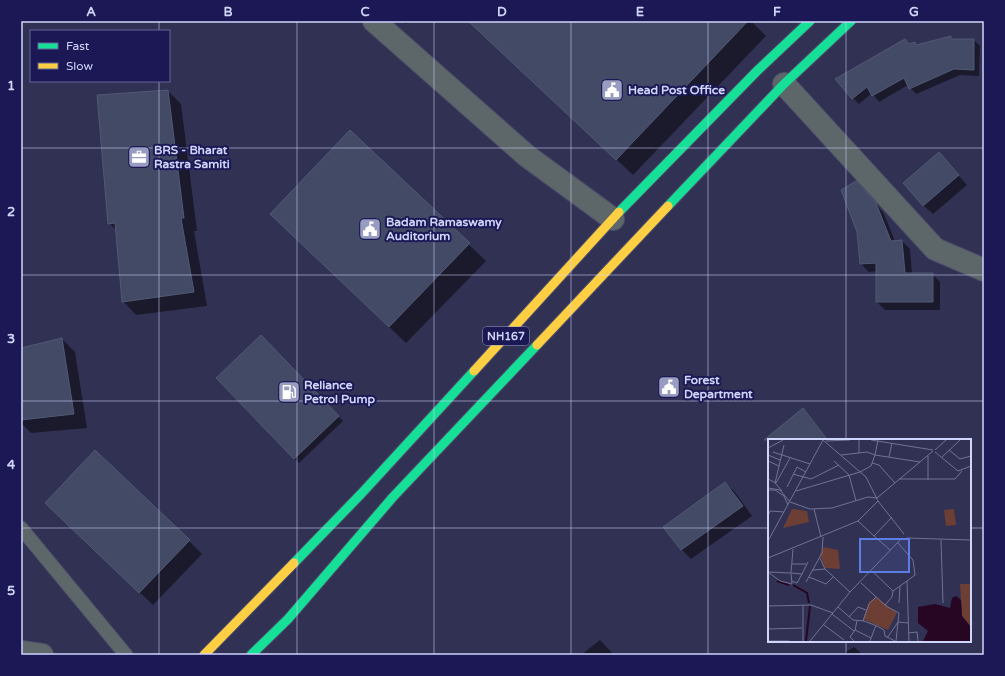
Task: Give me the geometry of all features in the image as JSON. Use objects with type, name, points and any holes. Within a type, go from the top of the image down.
[{"type":"highway","name":"NH167","points":[[204,655],[361,494],[613,219],[758,70],[810,21]]},
{"type":"highway","name":"NH167","points":[[251,655],[288,619],[393,497],[784,84],[851,21]]},
{"type":"street","points":[[374,21],[527,156],[613,219]]},
{"type":"street","points":[[784,84],[935,249],[984,270]]},
{"type":"street","points":[[21,652],[42,655]]},
{"type":"lane","points":[[21,528],[126,655]]},
{"type":"building","name":"Head Post Office","points":[[468,21],[748,21],[616,160]]},
{"type":"building","points":[[951,36],[951,39],[974,39],[974,70],[954,69],[909,89],[904,78],[872,96],[867,87],[852,99],[835,79],[905,39],[909,44],[915,42],[916,45]]},
{"type":"building","name":"BRS - Bharat Rastra Samiti","points":[[168,90],[184,218],[181,218],[194,292],[122,302],[115,223],[108,224],[97,95]]},
{"type":"building","name":"Badam Ramaswamy Auditorium","points":[[350,130],[470,243],[389,327],[270,214]]},
{"type":"building","points":[[939,152],[959,175],[923,206],[903,183]]},
{"type":"building","points":[[856,181],[876,203],[891,241],[902,240],[905,273],[933,273],[933,302],[876,302],[876,263],[860,264],[857,232],[841,190]]},
{"type":"building","points":[[261,335],[339,416],[294,459],[216,378]]},
{"type":"building","points":[[62,338],[74,414],[21,420],[21,348]]},
{"type":"building","points":[[803,408],[827,439],[768,439],[764,440]]},
{"type":"building","points":[[95,450],[190,540],[139,593],[45,503]]},
{"type":"building","points":[[725,482],[743,506],[681,550],[663,527]]},
{"type":"traffic: fast","points":[[619,212],[758,70],[810,21]]},
{"type":"traffic: fast","points":[[668,206],[784,84],[851,21]]},
{"type":"traffic: fast","points":[[251,655],[288,619],[393,497],[537,345]]},
{"type":"traffic: fast","points":[[294,563],[361,494],[474,371]]},
{"type":"traffic: slow","points":[[537,345],[668,206]]},
{"type":"traffic: slow","points":[[474,371],[619,212]]},
{"type":"traffic: slow","points":[[204,655],[294,563]]},
{"type":"place","name":"Head Post Office","points":[[612,90]]},
{"type":"place","name":"BRS - Bharat Rastra Samiti","points":[[139,157]]},
{"type":"place","name":"Badam Ramaswamy Auditorium","points":[[370,229]]},
{"type":"place","name":"Forest Department","points":[[669,387]]},
{"type":"place","name":"Reliance Petrol Pump","points":[[289,392]]}]
